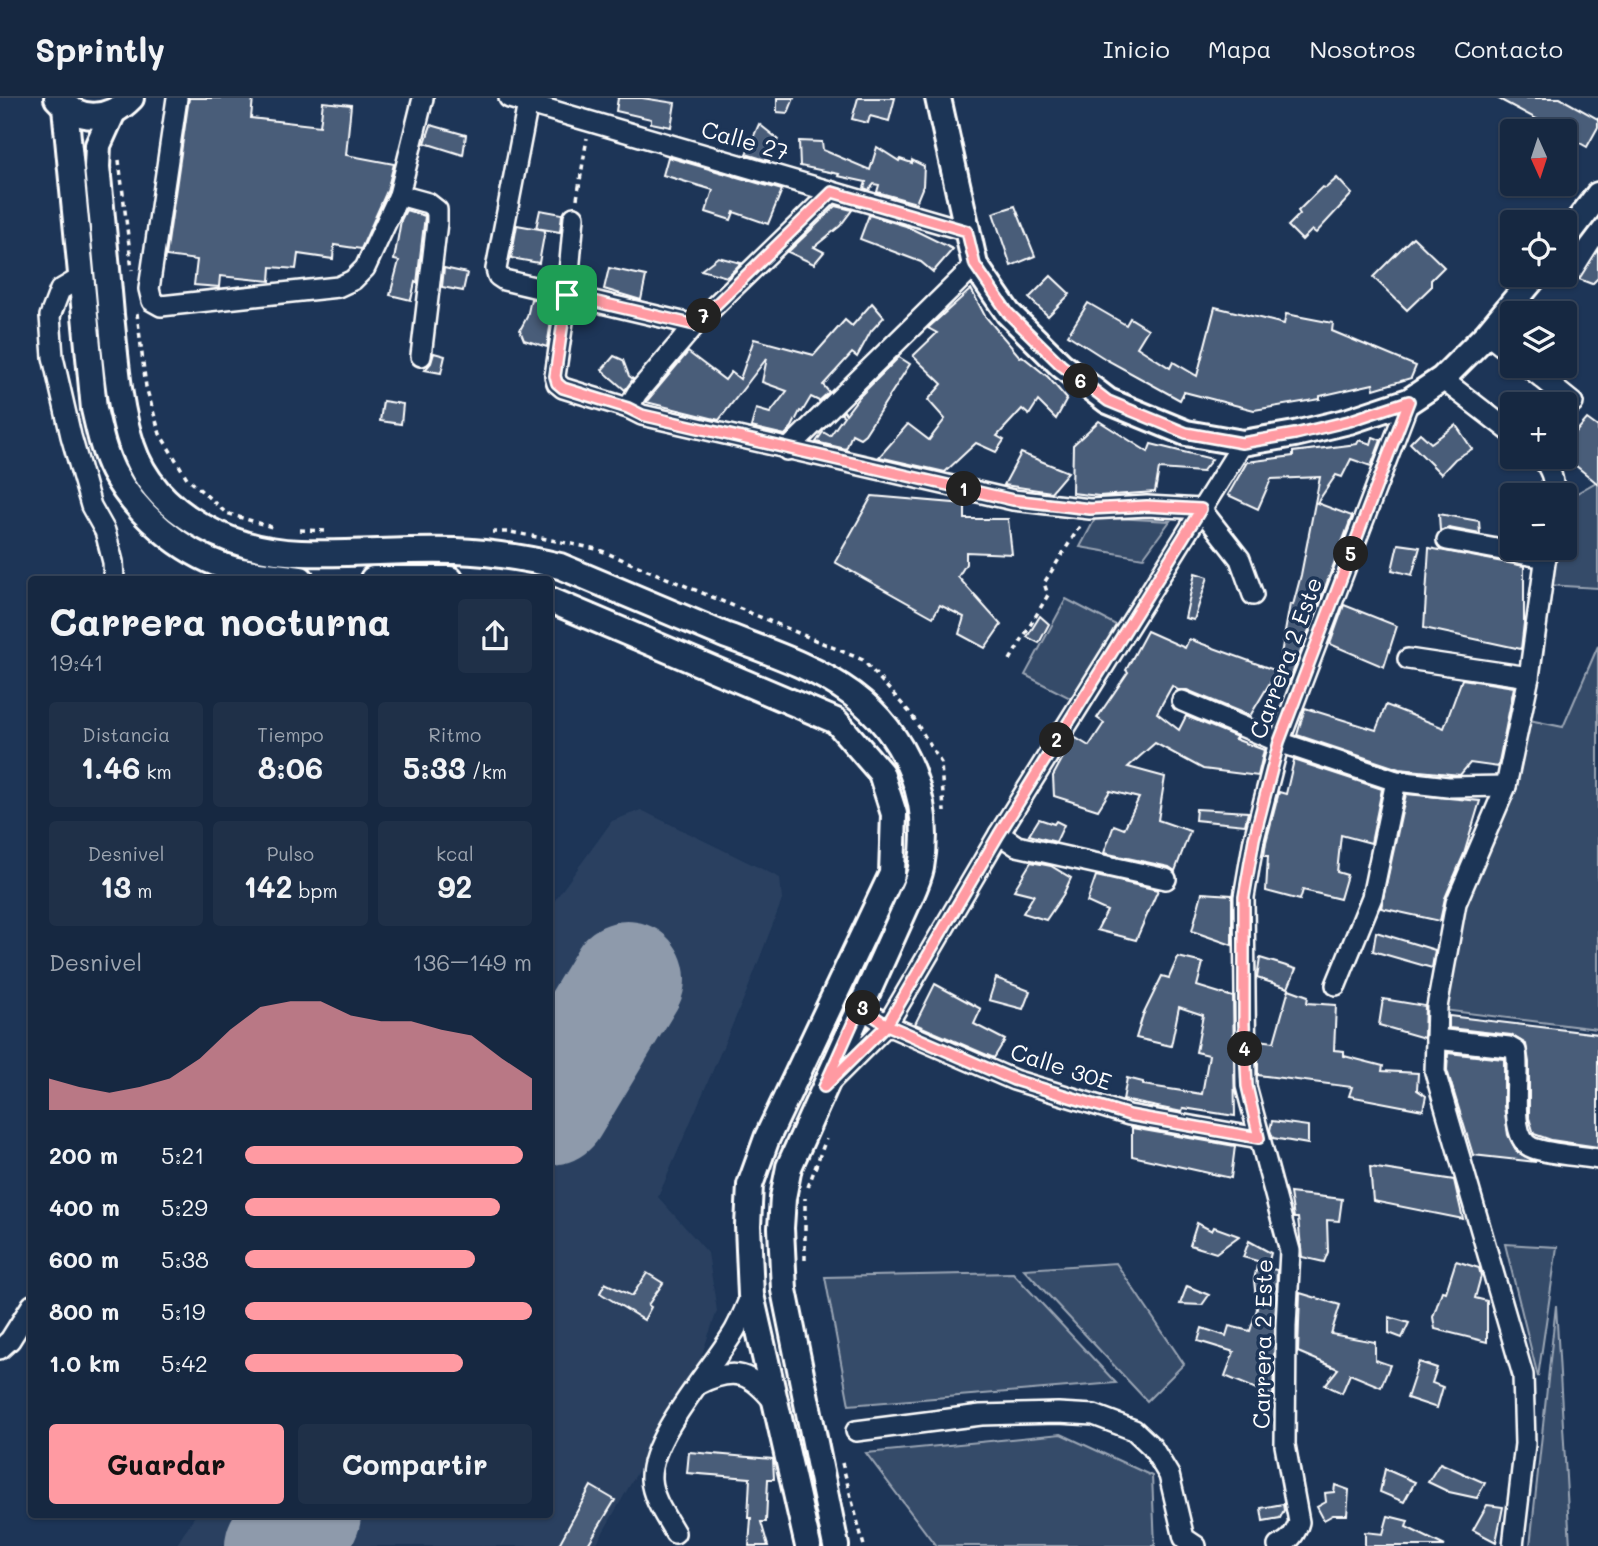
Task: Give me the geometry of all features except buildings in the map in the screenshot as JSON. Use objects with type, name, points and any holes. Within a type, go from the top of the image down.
[{"type":"main road","points":[[938,98],[975,265],[1008,313],[1061,365],[1108,401],[1186,433],[1242,443],[1349,421],[1409,401],[1442,379],[1487,334],[1526,287]]},
{"type":"main road","points":[[61,102],[76,113],[88,116],[122,105]]},
{"type":"main road","points":[[61,102],[82,277],[94,409],[103,447],[113,471],[150,519],[196,555],[229,568],[281,576]]},
{"type":"main road","points":[[122,105],[98,145],[97,167],[119,398],[132,448],[146,476],[191,520],[222,538],[298,553],[454,551],[519,556],[560,566],[811,670],[852,694],[877,717],[903,750],[920,790],[923,837],[921,869],[789,1167],[783,1198],[781,1228],[784,1290],[836,1546]]},
{"type":"main road","points":[[1591,221],[1598,195]]},
{"type":"main road","points":[[553,601],[836,721],[881,773],[894,814],[892,874],[767,1138],[750,1185],[748,1226],[751,1295],[808,1546]]},
{"type":"street","points":[[177,98],[149,289],[152,301],[160,306],[338,287],[353,280],[365,268],[399,195],[423,98]]},
{"type":"street","points":[[519,101],[496,269],[498,276],[504,280],[695,325]]},
{"type":"street","name":"Calle 27","points":[[519,101],[967,231]]},
{"type":"street","points":[[628,408],[637,393],[695,325],[832,192]]},
{"type":"street","points":[[399,195],[428,203],[437,210],[421,356]]},
{"type":"street","points":[[574,216],[567,295],[555,376],[557,383],[563,388],[642,415],[1013,500],[1090,509],[1147,506],[1201,509],[1240,559],[1253,595]]},
{"type":"street","points":[[787,450],[975,265]]},
{"type":"street","points":[[82,277],[60,290],[50,316],[53,357],[71,436],[91,506],[105,531],[114,576]]},
{"type":"street","points":[[1487,334],[1500,344]]},
{"type":"street","points":[[1542,378],[1559,392]]},
{"type":"street","points":[[1442,379],[1500,424]]},
{"type":"street","name":"Carrera 2 Este","points":[[1278,1546],[1285,1544],[1297,1531],[1299,1522],[1284,1445],[1290,1251],[1247,1086],[1244,897],[1254,839],[1279,742],[1409,401]]},
{"type":"street","points":[[824,1087],[887,1025],[999,834],[1242,443]]},
{"type":"street","points":[[1447,540],[1500,547]]},
{"type":"street","points":[[1513,1546],[1525,1444],[1523,1376],[1435,1072],[1437,1007],[1456,903],[1506,786],[1529,677],[1545,560]]},
{"type":"street","points":[[1408,659],[1529,677]]},
{"type":"street","points":[[1182,701],[1279,742],[1396,781],[1448,788],[1506,786]]},
{"type":"street","points":[[1336,985],[1372,897],[1396,781]]},
{"type":"street","points":[[999,834],[1017,846],[1166,879]]},
{"type":"street","name":"Calle 30E","points":[[860,1007],[887,1025],[1014,1080],[1129,1115],[1259,1138]]},
{"type":"street","points":[[1436,1039],[1497,1045],[1516,1051],[1519,1066],[1516,1119],[1520,1139],[1531,1148],[1598,1159]]},
{"type":"street","points":[[675,1533],[658,1503],[651,1480],[654,1453],[668,1428],[736,1329],[751,1295]]},
{"type":"street","points":[[0,1349],[10,1340],[28,1312]]},
{"type":"street","points":[[699,1384],[729,1373],[744,1375],[755,1380],[775,1403]]},
{"type":"street","points":[[856,1431],[981,1415],[1094,1415],[1134,1430],[1152,1447],[1170,1475],[1184,1538],[1196,1546]]},
{"type":"path","points":[[574,216],[590,122]]},
{"type":"path","points":[[119,155],[133,278]]},
{"type":"path","points":[[136,305],[149,399],[160,435],[187,478],[226,513],[282,530]]},
{"type":"path","points":[[1010,660],[1048,595],[1044,583],[1090,509]]},
{"type":"path","points":[[295,530],[335,531]]},
{"type":"path","points":[[484,532],[511,532],[597,549],[863,660],[911,714],[941,762],[945,817]]},
{"type":"path","points":[[805,1263],[805,1193],[829,1131]]},
{"type":"path","points":[[839,1451],[863,1546]]},
{"type":"shaded area","points":[[1598,481],[1598,588],[1547,585],[1550,560],[1577,560],[1577,493]]},
{"type":"shaded area","points":[[1096,517],[1170,521],[1143,558],[1080,547]]},
{"type":"shaded area","points":[[1066,599],[1116,625],[1076,701],[1025,675]]},
{"type":"shaded area","points":[[1598,646],[1598,1029],[1443,1010],[1459,915],[1529,720],[1563,727]]},
{"type":"shaded area","points":[[641,810],[780,878],[782,900],[747,991],[658,1197],[708,1253],[717,1311],[697,1368],[595,1546],[176,1546],[194,1518],[553,1518],[553,903],[612,821]]},
{"type":"shaded area","points":[[1505,1244],[1557,1247],[1538,1377]]},
{"type":"shaded area","points":[[1116,1263],[1184,1364],[1147,1401],[1024,1269]]},
{"type":"shaded area","points":[[1013,1273],[1116,1383],[849,1405],[825,1277]]},
{"type":"shaded area","points":[[1556,1305],[1570,1546],[1530,1546]]},
{"type":"shaded area","points":[[1061,1434],[1152,1476],[1155,1546],[936,1546],[866,1453]]},
{"type":"runway","points":[[553,1102],[627,979]]},
{"type":"runway","points":[[283,1546],[300,1518]]},
{"type":"route","points":[[567,295],[555,376],[557,383],[563,388],[642,415],[1013,500],[1090,509],[1147,506],[1201,509],[999,834],[887,1025],[824,1087],[860,1007],[887,1025],[1014,1080],[1129,1115],[1259,1138],[1247,1086],[1244,1024],[1244,897],[1254,839],[1279,742],[1409,401],[1349,421],[1242,443],[1186,433],[1108,401],[1061,365],[1008,313],[975,265],[967,231],[832,192],[695,325],[567,295]]}]
